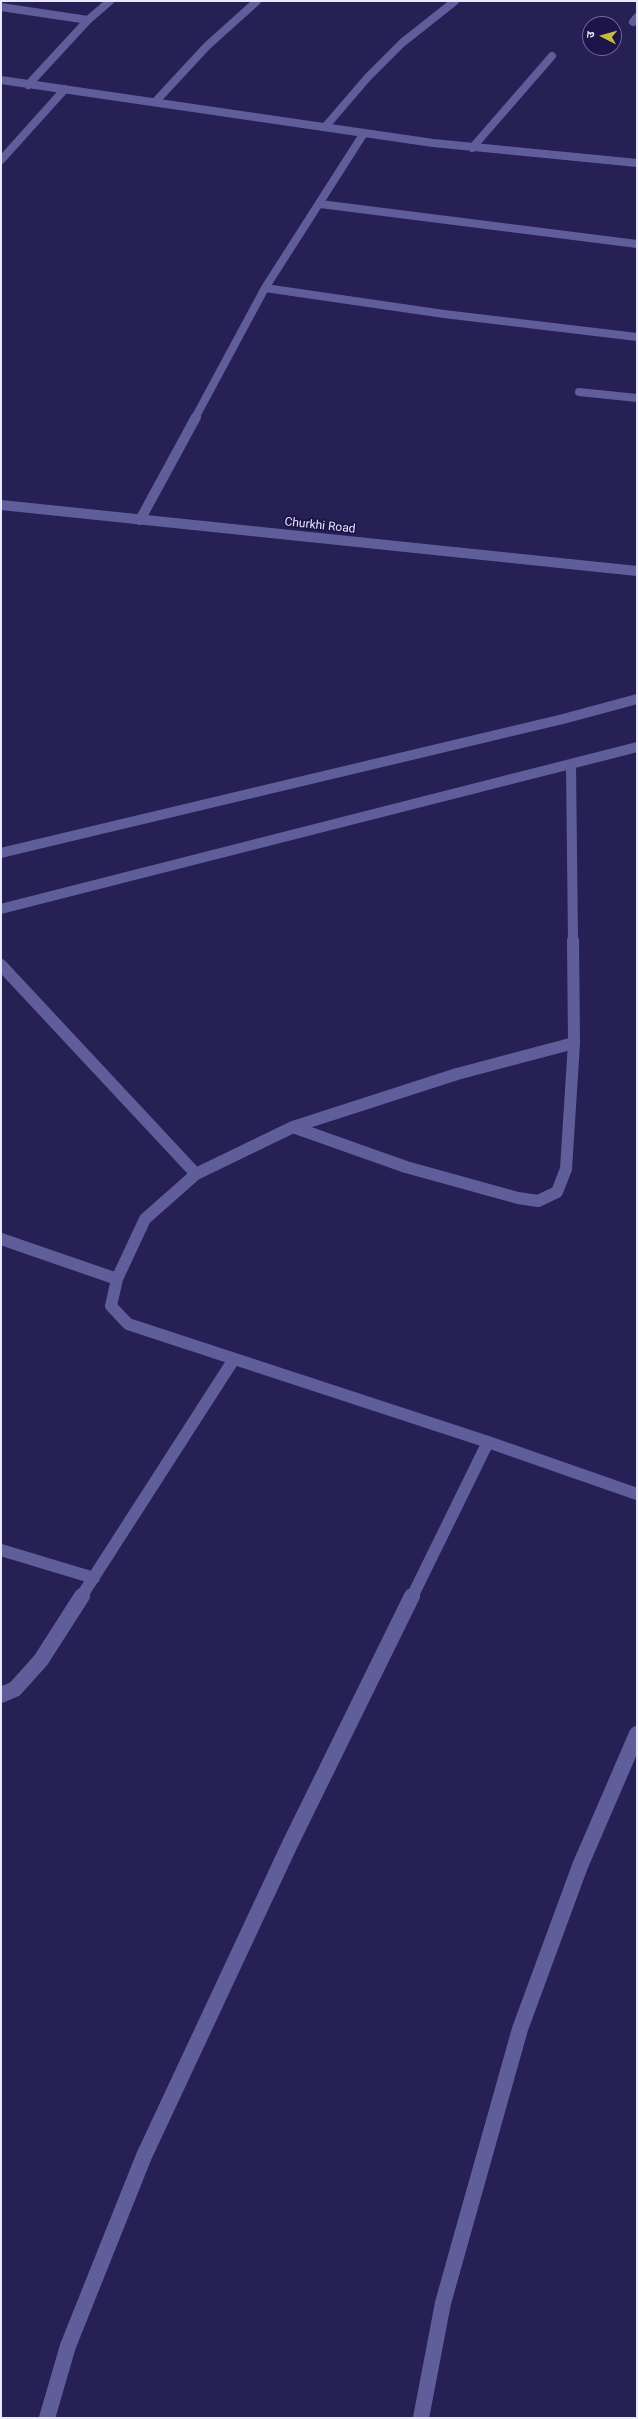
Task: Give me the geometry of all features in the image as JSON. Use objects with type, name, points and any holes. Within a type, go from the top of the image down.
[{"type":"street","points":[[28,85],[88,20],[110,1]]},
{"type":"street","points":[[156,101],[208,46],[257,1]]},
{"type":"street","points":[[325,128],[368,77],[402,43],[455,1]]},
{"type":"street","points":[[1,7],[88,20]]},
{"type":"street","points":[[472,148],[552,56]]},
{"type":"street","points":[[1,80],[28,85],[156,101],[325,128],[472,148],[637,163]]},
{"type":"street","points":[[1,160],[65,89]]},
{"type":"street","points":[[140,520],[265,288],[364,133]]},
{"type":"street","points":[[320,204],[637,244]]},
{"type":"street","points":[[265,288],[444,314],[637,337]]},
{"type":"street","points":[[579,392],[637,398]]},
{"type":"street","name":"Churkhi Road","points":[[1,505],[637,572]]},
{"type":"street","points":[[1,854],[564,719],[637,699]]},
{"type":"street","points":[[1,909],[637,747]]},
{"type":"street","points":[[293,1127],[406,1167],[518,1198],[538,1201],[557,1192],[566,1169],[574,1043],[571,764]]},
{"type":"street","points":[[1,965],[196,1174]]},
{"type":"street","points":[[574,1043],[457,1074],[293,1127],[196,1174],[145,1219],[117,1279],[111,1306],[128,1324],[488,1442],[637,1494]]},
{"type":"street","points":[[1,1239],[117,1279]]},
{"type":"street","points":[[1,1694],[15,1689],[41,1660],[234,1359]]},
{"type":"street","points":[[47,2418],[68,2346],[144,2156],[290,1844],[488,1442]]},
{"type":"street","points":[[1,1550],[94,1578]]},
{"type":"street","points":[[421,2418],[443,2303],[520,2029],[580,1866],[637,1734]]}]
